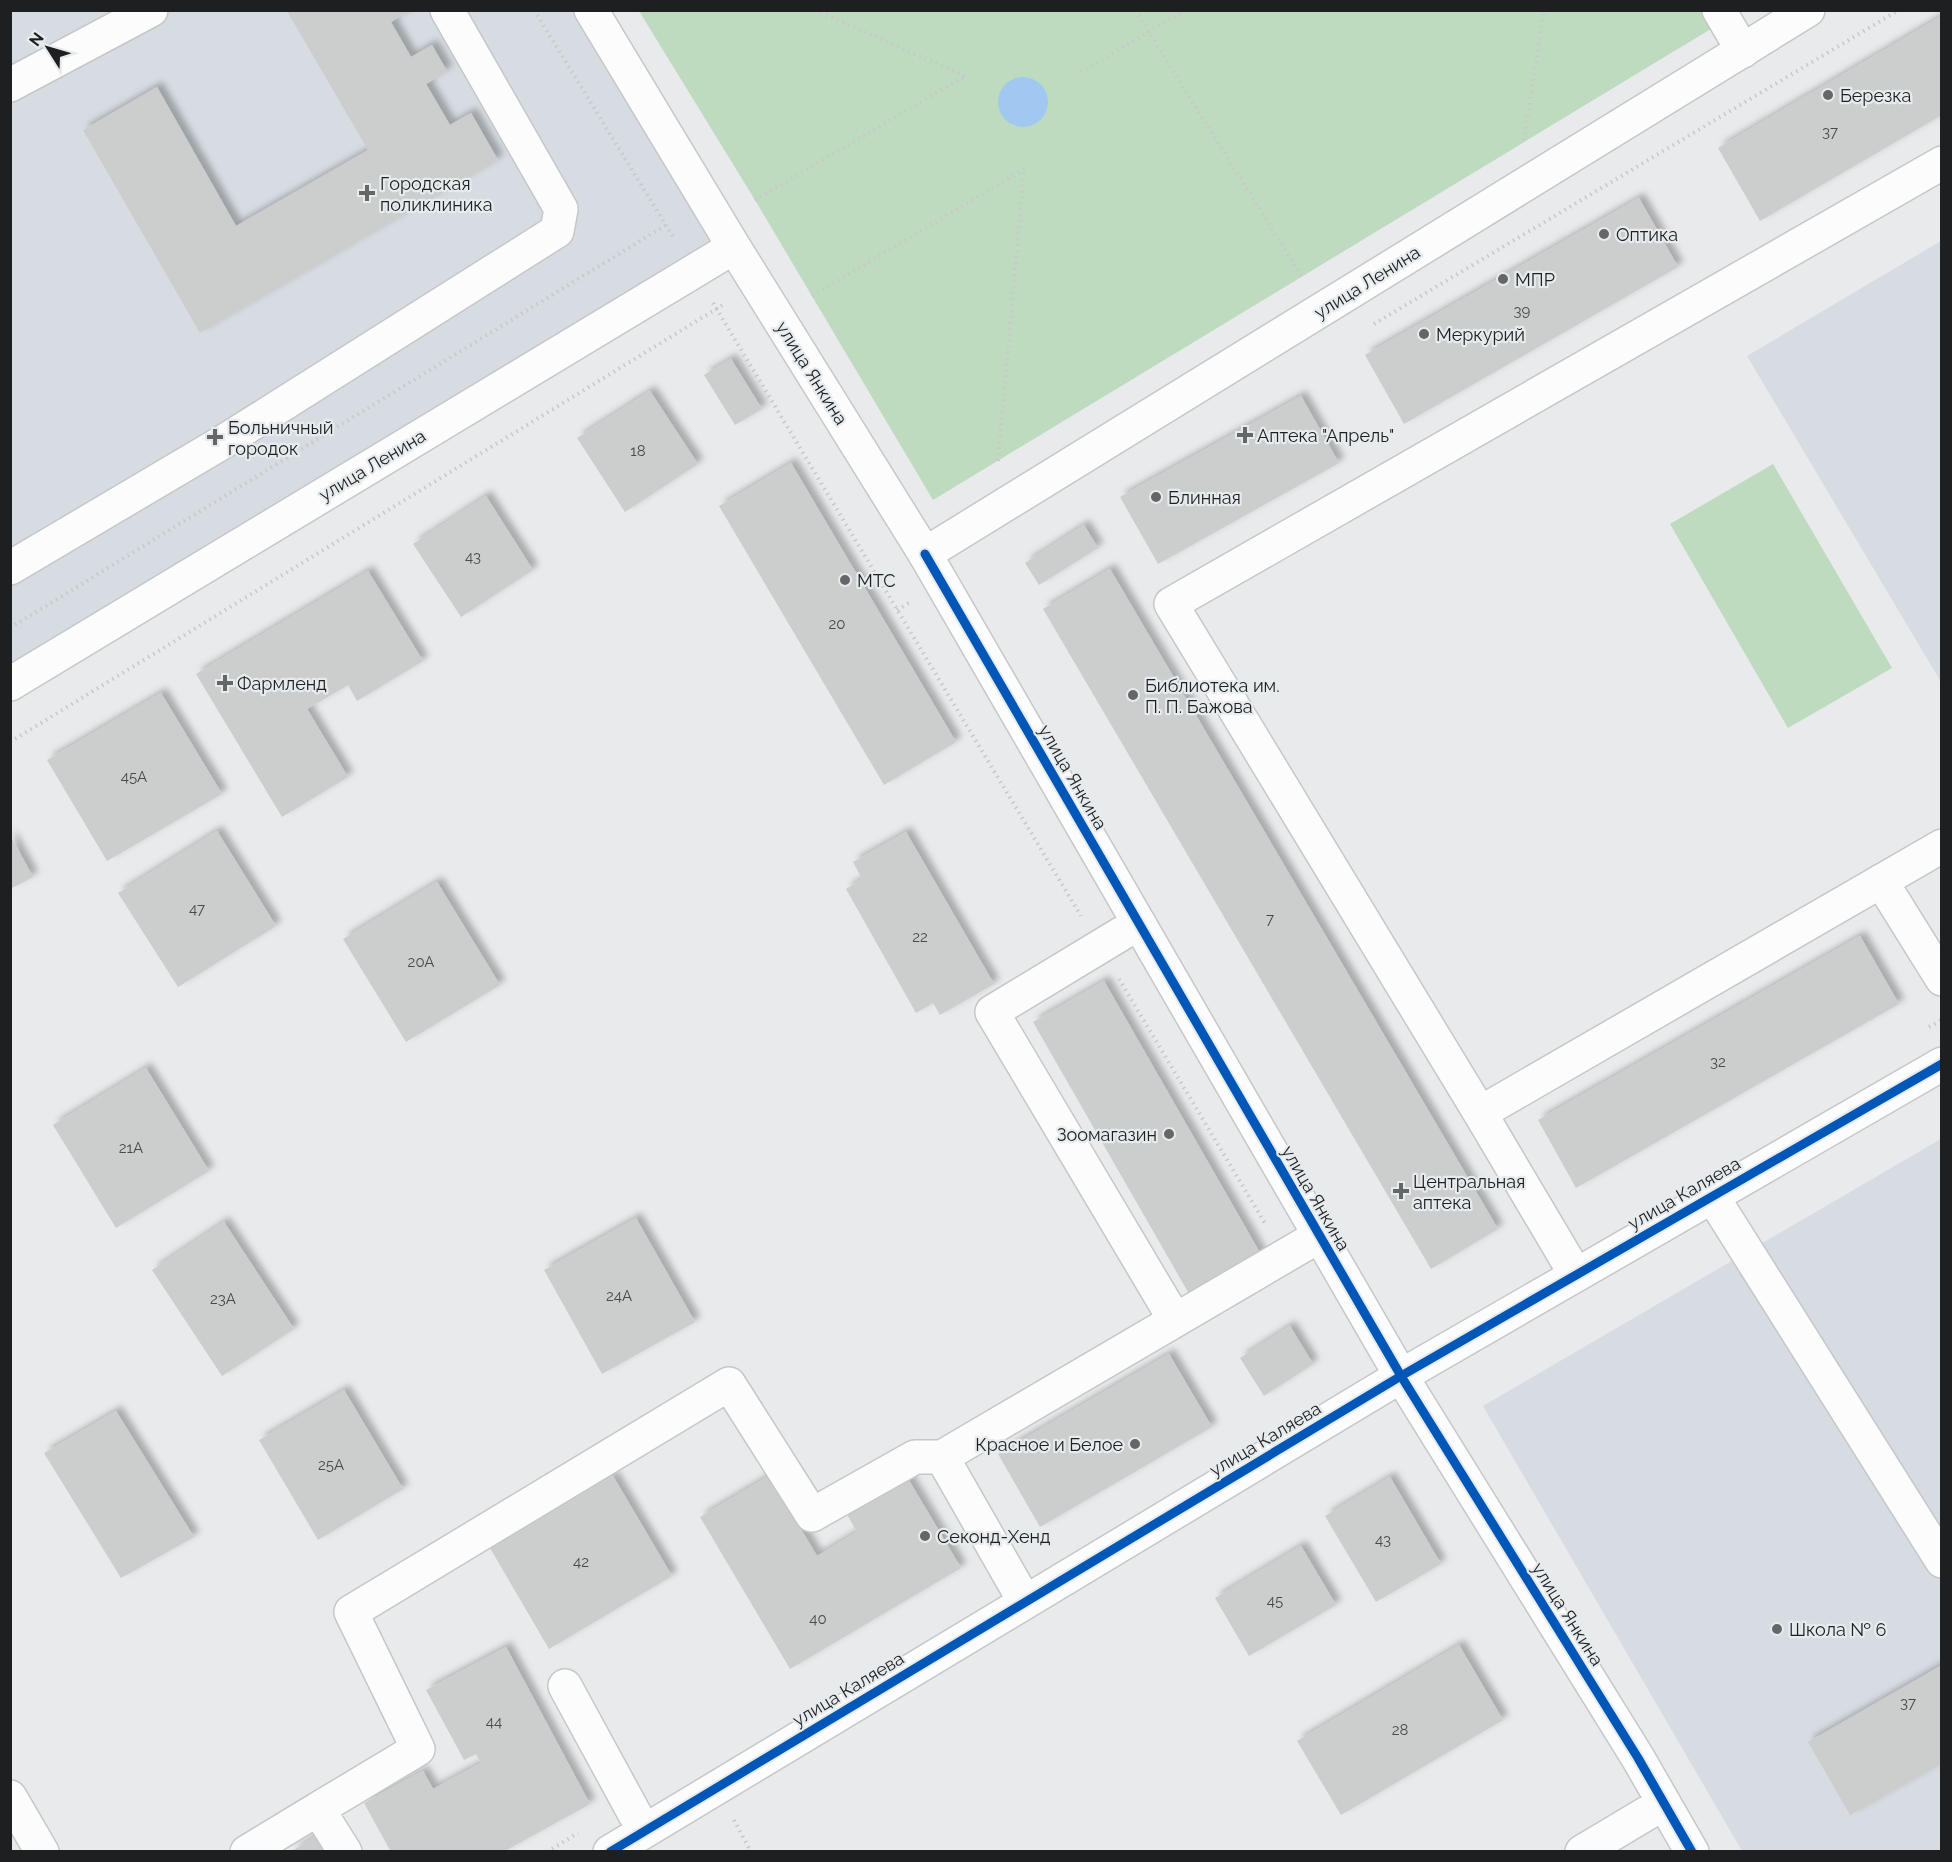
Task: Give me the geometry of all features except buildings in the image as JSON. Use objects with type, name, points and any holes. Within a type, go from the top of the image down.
[{"type":"street","points":[[10,84],[152,10]]},
{"type":"street","points":[[10,568],[223,442],[557,231],[561,209],[447,10]]},
{"type":"street","name":"улица Янкина","points":[[591,10],[757,285],[925,554],[1401,1376],[1632,1748],[1692,1851]]},
{"type":"street","points":[[1719,10],[1743,51]]},
{"type":"street","name":"улица Ленина","points":[[925,554],[1808,10]]},
{"type":"street","points":[[1576,1275],[1171,604],[1941,163]]},
{"type":"street","name":"улица Ленина","points":[[10,684],[734,247]]},
{"type":"street","points":[[1480,1113],[1941,846]]},
{"type":"street","points":[[1881,881],[1941,979]]},
{"type":"street","points":[[1139,923],[992,1012],[1175,1320]]},
{"type":"street","name":"улица Каляева","points":[[610,1851],[1401,1376],[1941,1064]]},
{"type":"street","points":[[1712,1196],[1941,1561]]},
{"type":"street","points":[[247,1851],[418,1749],[351,1612],[729,1384],[812,1515],[915,1457],[942,1457],[1319,1236]]},
{"type":"street","points":[[942,1457],[1025,1602]]},
{"type":"street","points":[[565,1686],[644,1831]]},
{"type":"street","points":[[10,1797],[42,1851]]},
{"type":"street","points":[[1582,1851],[1664,1803]]},
{"type":"street","points":[[318,1809],[345,1851]]},
{"type":"path","points":[[534,10],[666,225],[1285,1256]]},
{"type":"path","points":[[755,200],[965,76],[815,10]]},
{"type":"path","points":[[1136,10],[1302,277]]},
{"type":"path","points":[[1081,72],[1185,10]]},
{"type":"path","points":[[1524,141],[1544,10]]},
{"type":"path","points":[[1365,330],[1899,10]]},
{"type":"path","points":[[812,296],[1024,169],[998,461]]},
{"type":"path","points":[[10,628],[666,225]]},
{"type":"path","points":[[10,742],[757,285]]},
{"type":"path","points":[[897,610],[942,583]]},
{"type":"path","points":[[547,1851],[628,1803]]},
{"type":"path","points":[[731,1815],[751,1851]]},
{"type":"shaded area","name":"Больничный городок","points":[[11,11],[591,11],[734,247],[11,684]]},
{"type":"shaded area","points":[[1941,241],[1941,682],[1747,356]]},
{"type":"shaded area","name":"Школа № 6","points":[[1941,1139],[1941,1851],[1742,1851],[1483,1406]]},
{"type":"green space","points":[[1718,10],[1724,21],[933,500],[755,200],[639,11]]},
{"type":"green space","points":[[1773,464],[1892,668],[1788,728],[1670,524]]},
{"type":"water","points":[[1018,77],[1028,77],[1041,84],[1048,97],[1048,107],[1041,120],[1028,127],[1018,127],[1009,123],[1002,116],[998,107],[998,97],[1002,88],[1009,81]]},
{"type":"cycle path","points":[[925,554],[1401,1376],[1638,1758],[1692,1852]]},
{"type":"cycle path","points":[[610,1852],[1401,1376],[1942,1064]]},
{"type":"place","name":"Березка","points":[[1828,95]]},
{"type":"place","name":"Городская поликлиника","points":[[367,193]]},
{"type":"place","name":"Оптика","points":[[1604,234]]},
{"type":"place","name":"МПР","points":[[1503,279]]},
{"type":"place","name":"Меркурий","points":[[1424,334]]},
{"type":"place","name":"Аптека \"Апрель\"","points":[[1245,435]]},
{"type":"place","name":"Больничный городок","points":[[215,437]]},
{"type":"place","name":"Блинная","points":[[1156,497]]},
{"type":"place","name":"МТС","points":[[845,580]]},
{"type":"place","name":"Фармленд","points":[[225,683]]},
{"type":"place","name":"Библиотека им. П. П. Бажова","points":[[1133,695]]},
{"type":"place","name":"Зоомагазин","points":[[1169,1134]]},
{"type":"place","name":"Центральная аптека","points":[[1401,1191]]},
{"type":"place","name":"Красное и Белое","points":[[1135,1444]]},
{"type":"place","name":"Секонд-Хенд","points":[[925,1536]]},
{"type":"place","name":"Школа № 6","points":[[1777,1629]]}]
